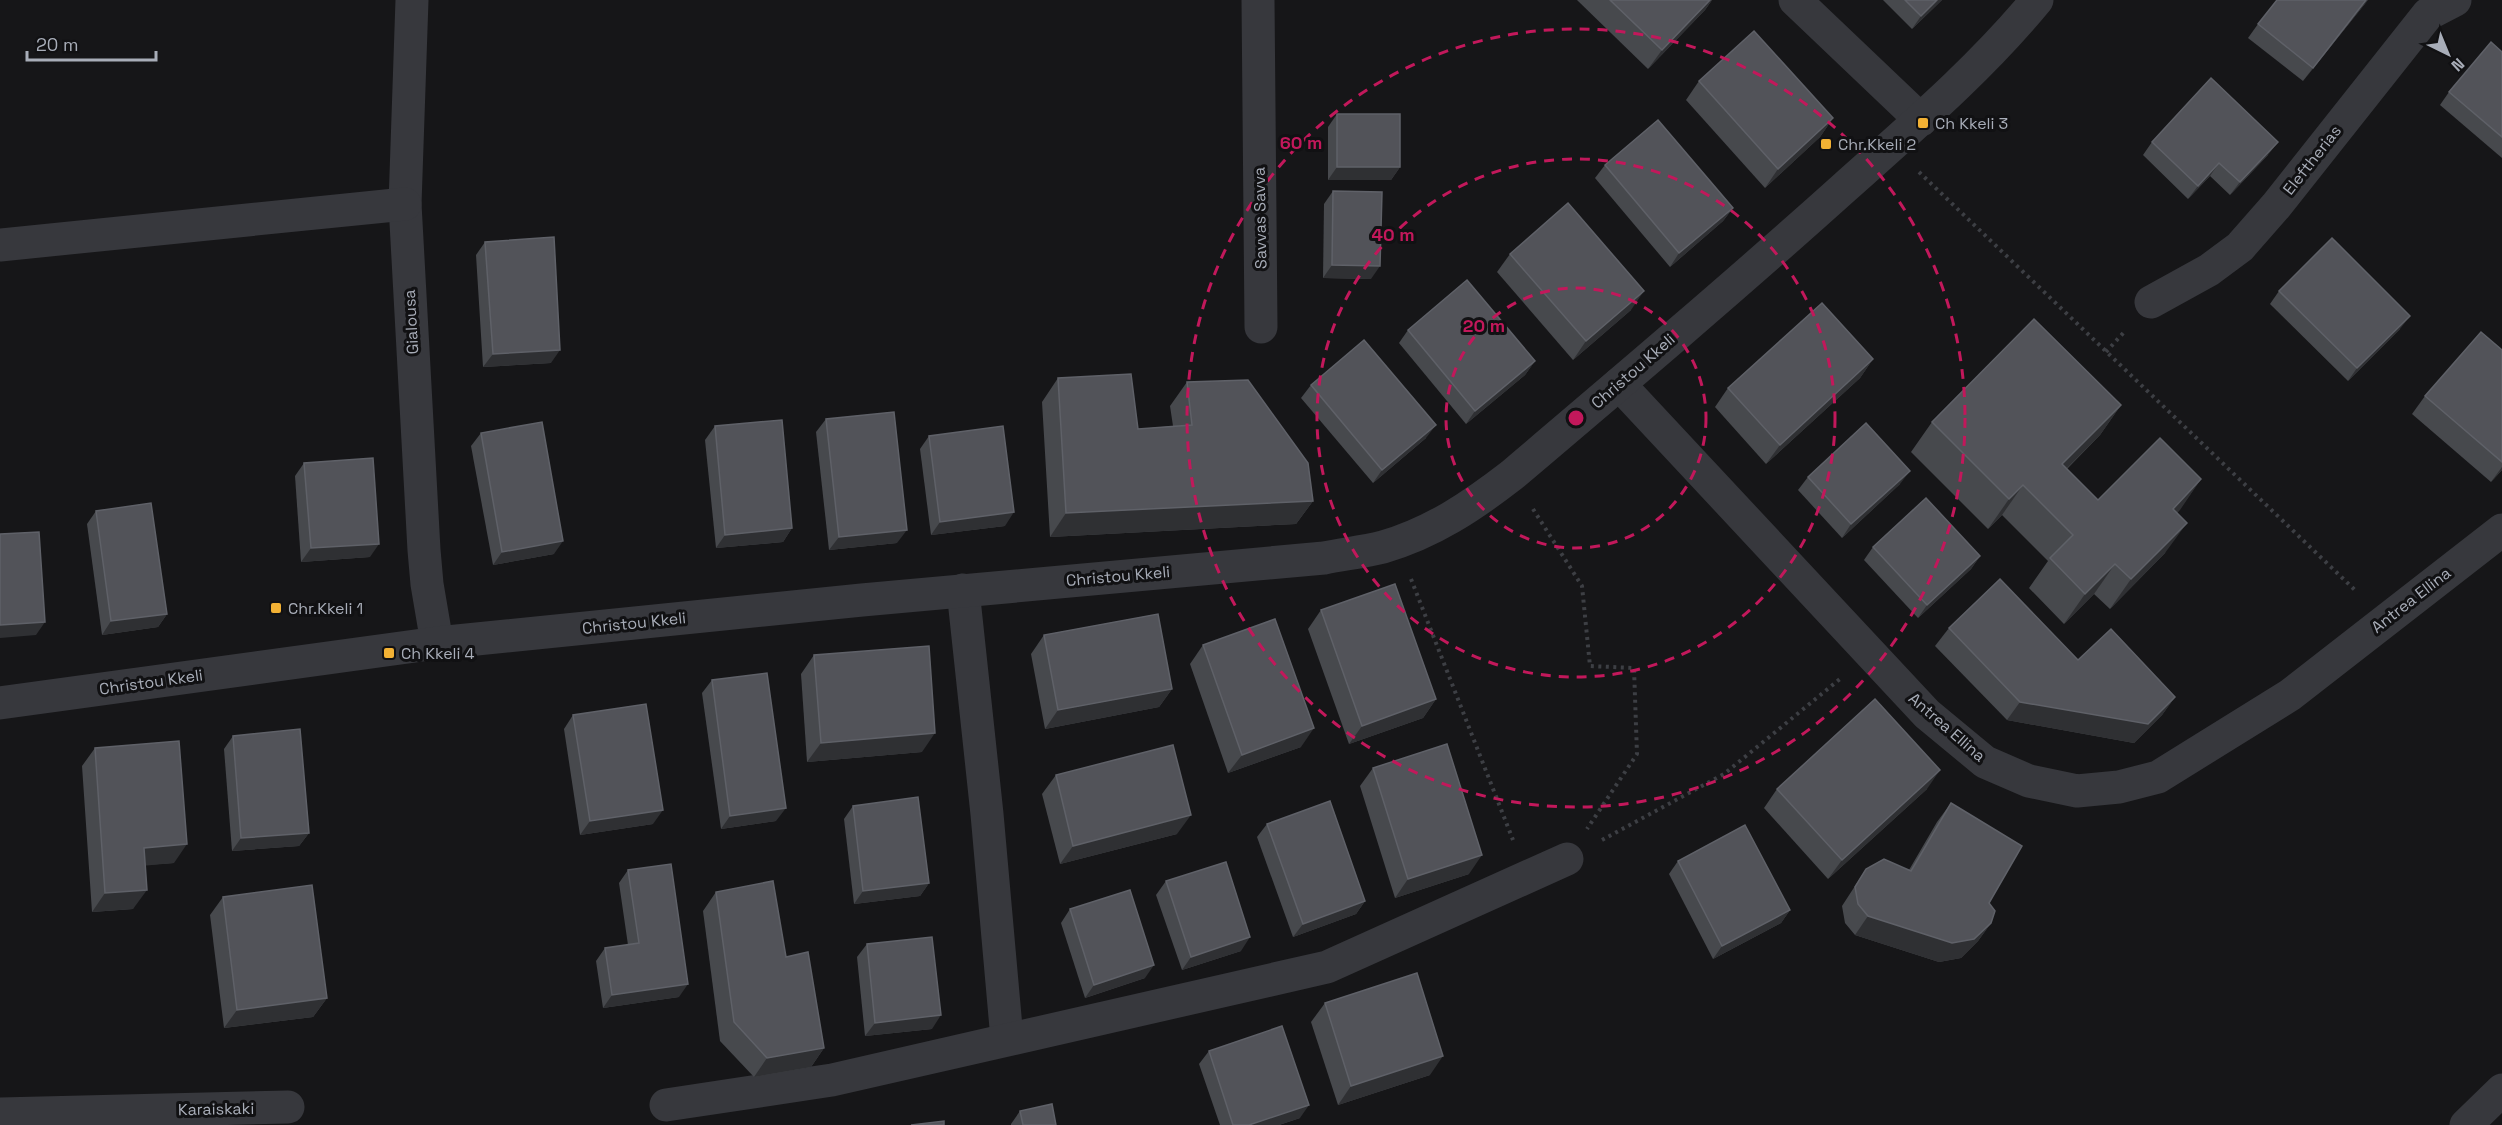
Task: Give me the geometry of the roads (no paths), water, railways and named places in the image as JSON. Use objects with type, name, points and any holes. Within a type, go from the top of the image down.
[{"type":"street","name":"Gialousa","points":[[412,0],[405,204],[426,585],[437,643]]},
{"type":"street","name":"Savvas Savva","points":[[1258,0],[1261,327]]},
{"type":"street","points":[[1795,0],[1921,120]]},
{"type":"street","name":"Christou Kkeli","points":[[0,703],[437,643],[963,590],[1324,558],[1383,547],[1431,529],[1475,504],[1512,475],[1921,120],[2008,34],[2037,0]]},
{"type":"street","name":"Eleftherias","points":[[2151,303],[2209,270],[2240,247],[2276,206],[2428,14],[2455,0]]},
{"type":"street","points":[[0,245],[405,204]]},
{"type":"street","name":"Antrea Ellina","points":[[1619,384],[1927,714],[1985,762],[2029,781],[2077,791],[2119,787],[2158,777],[2290,695],[2502,530]]},
{"type":"street","points":[[963,590],[987,814],[1007,1039]]},
{"type":"street","points":[[666,1105],[832,1080],[1327,967],[1567,859]]},
{"type":"street","points":[[2466,1125],[2502,1090]]},
{"type":"street","name":"Karaiskaki","points":[[0,1114],[288,1107]]},
{"type":"place","name":"Ch Kkeli 3","points":[[1923,123]]},
{"type":"place","name":"Chr.Kkeli 2","points":[[1826,144]]},
{"type":"place","name":"Chr.Kkeli 1","points":[[276,608]]},
{"type":"place","name":"Ch Kkeli 4","points":[[389,653]]}]
